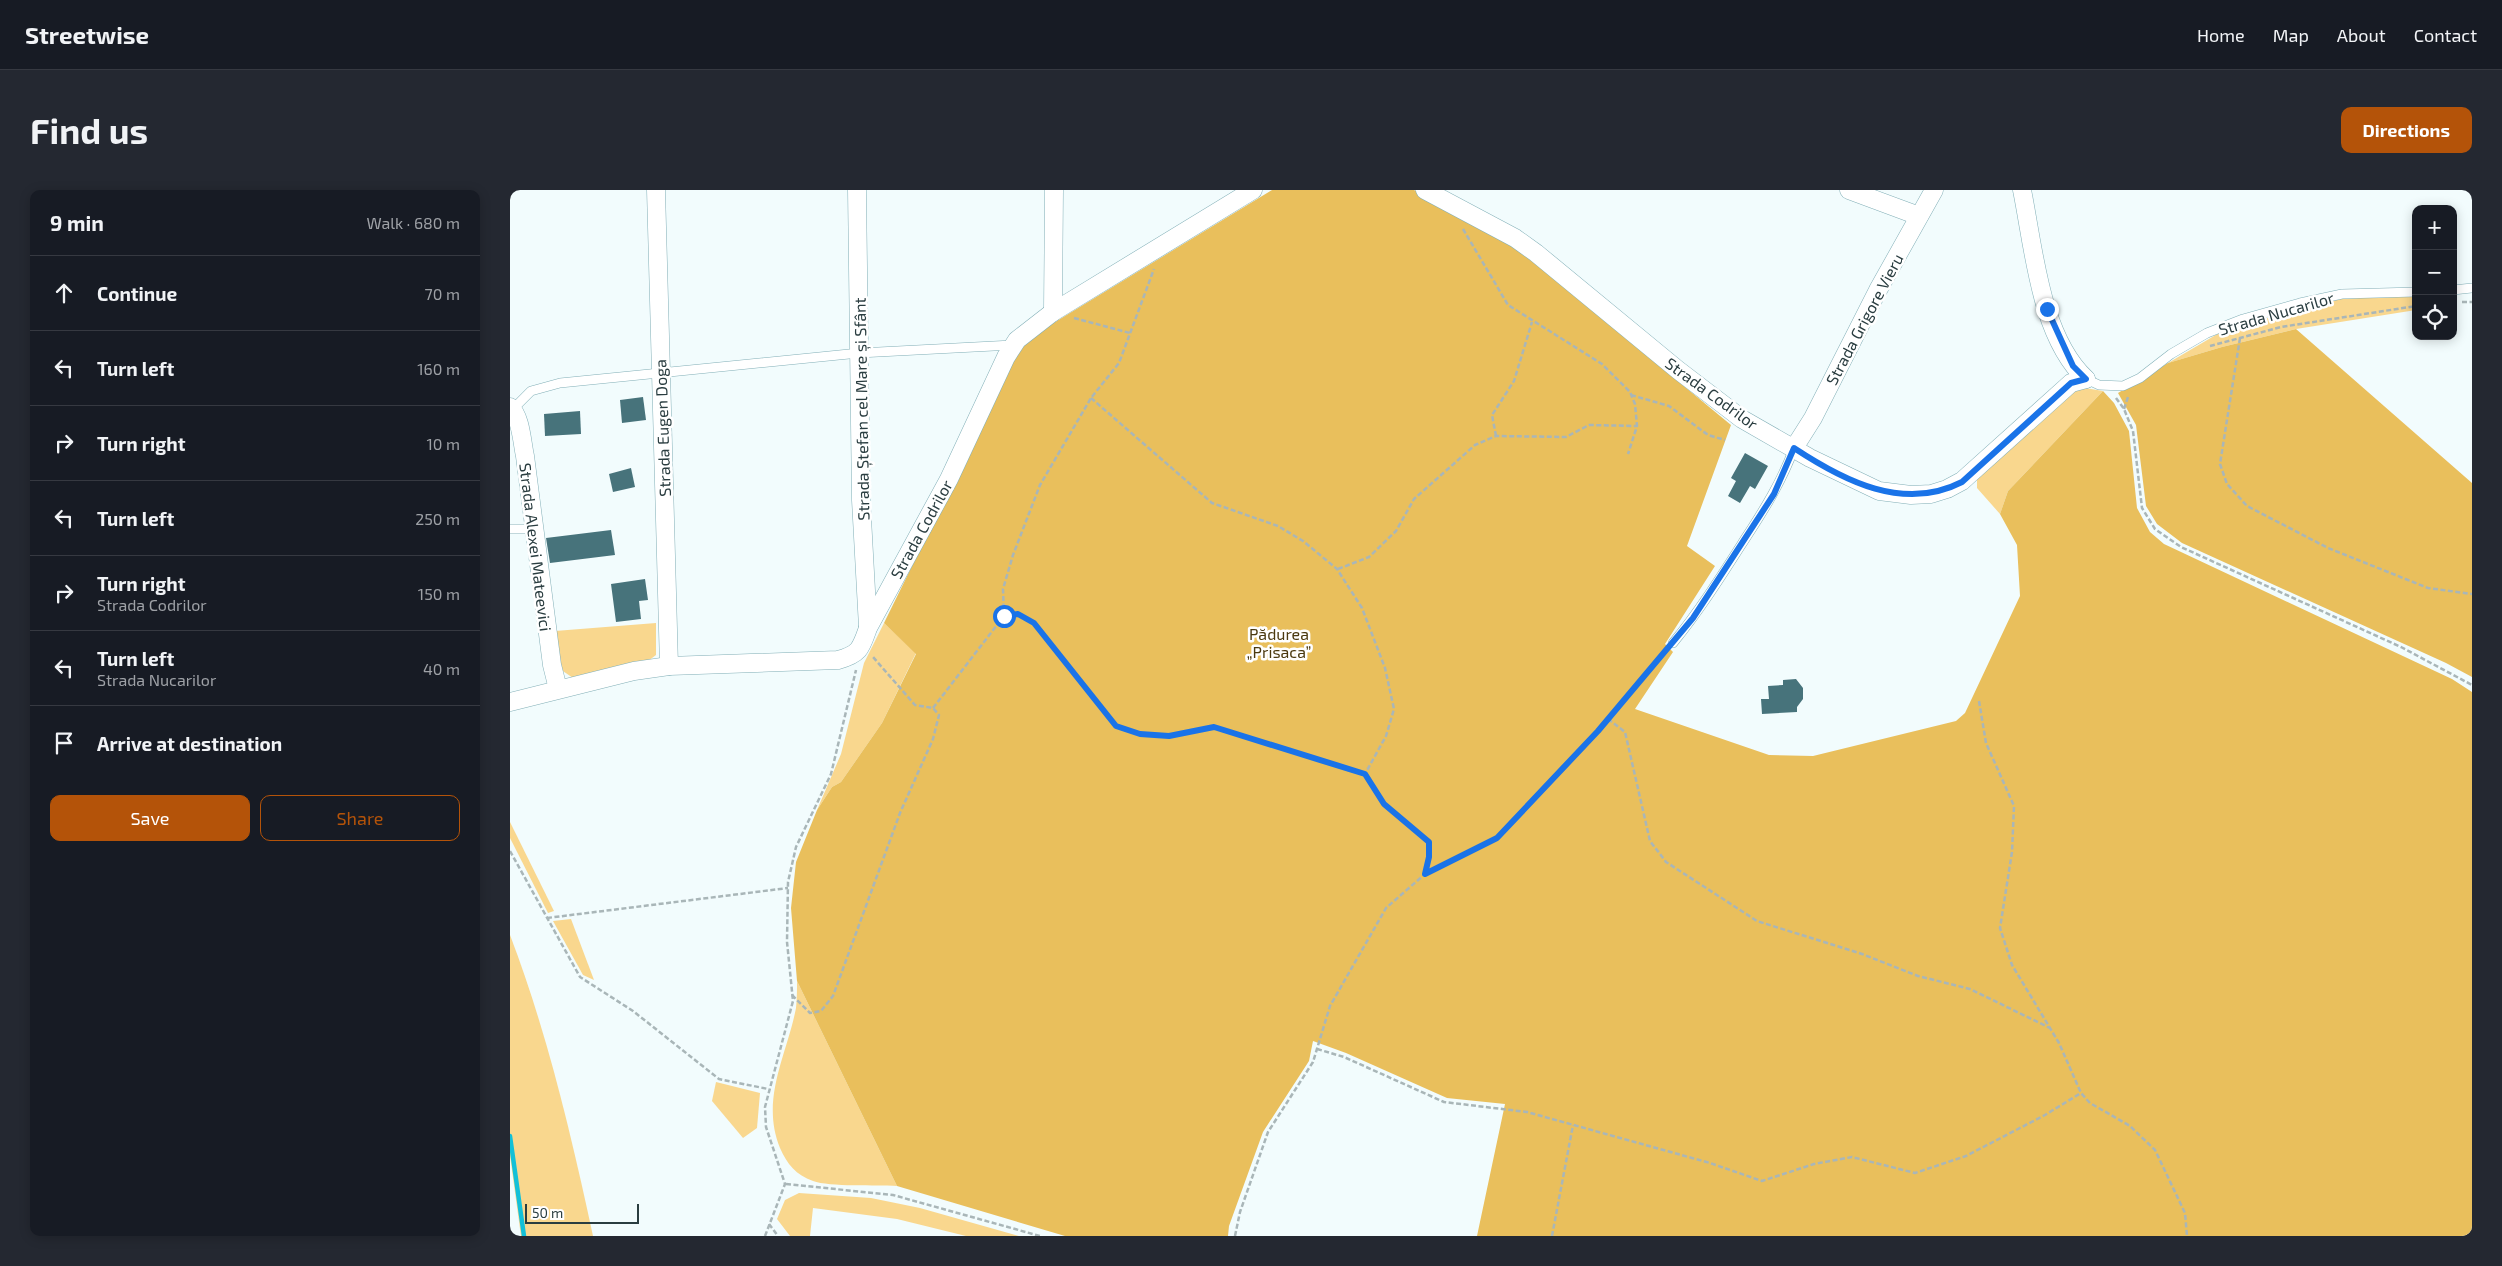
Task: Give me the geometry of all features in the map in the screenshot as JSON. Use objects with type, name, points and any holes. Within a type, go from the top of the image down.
[{"type":"street","name":"Strada Eugen Doga","points":[[656,190],[669,666]]},
{"type":"street","name":"Strada Ștefan cel Mare și Sfânt","points":[[857,190],[861,500],[868,628]]},
{"type":"street","points":[[1052,312],[1054,190]]},
{"type":"street","name":"Strada Codrilor","points":[[861,648],[868,628],[949,478],[1006,357],[1017,340],[1052,312],[1164,244],[1237,195],[1253,190]]},
{"type":"street","name":"Strada Codrilor","points":[[1426,190],[1529,248],[1735,413],[1810,458],[1879,491],[1911,495],[1932,494],[1962,482],[2071,383],[2086,379]]},
{"type":"street","points":[[1849,190],[1919,216]]},
{"type":"street","name":"Strada Grigore Vieru","points":[[1794,448],[1813,418],[1878,290],[1934,190]]},
{"type":"street","points":[[2022,190],[2047,309],[2073,366],[2086,379]]},
{"type":"street","name":"Strada Alexei Mateevici","points":[[512,408],[525,456],[552,665],[558,689]]},
{"type":"street","points":[[510,702],[634,671],[669,666],[838,660],[851,656],[861,648]]},
{"type":"lane","points":[[2457,290],[2472,288]]},
{"type":"lane","name":"Strada Nucarilor","points":[[2086,379],[2106,386],[2123,386],[2140,378],[2171,354],[2208,333],[2244,319],[2342,294],[2412,292]]},
{"type":"lane","points":[[512,408],[531,391],[560,383],[860,353],[1014,345]]},
{"type":"lane","points":[[1672,643],[1693,618],[1774,494],[1794,448]]},
{"type":"lane","points":[[510,529],[533,529]]},
{"type":"path","points":[[1461,226],[1508,306],[1602,364],[1632,395],[1635,404],[1637,426],[1628,454]]},
{"type":"path","points":[[932,708],[1004,616],[1003,589],[1013,555],[1040,485],[1091,398],[1119,363],[1164,244]]},
{"type":"path","points":[[2209,347],[2280,327],[2412,307]]},
{"type":"path","points":[[1052,312],[1130,333]]},
{"type":"path","points":[[1496,436],[1492,415],[1514,381],[1532,322]]},
{"type":"path","points":[[2240,338],[2220,464],[2226,484],[2247,506],[2328,548],[2428,588],[2472,594]]},
{"type":"path","points":[[2106,386],[2124,409],[2133,431],[2142,508],[2155,529],[2181,547],[2401,647],[2472,685]]},
{"type":"path","points":[[1632,395],[1669,406],[1708,435],[1725,440]]},
{"type":"path","points":[[1091,398],[1212,503],[1278,526],[1303,541],[1337,569],[1362,608],[1385,668],[1394,709],[1386,736],[1365,774]]},
{"type":"path","points":[[1337,569],[1369,557],[1396,531],[1414,499],[1475,445],[1496,436],[1566,437],[1589,425],[1637,426]]},
{"type":"path","points":[[1004,616],[1018,614],[1034,623],[1116,726],[1140,734],[1169,736],[1214,727],[1365,774],[1384,804],[1429,842],[1429,857],[1425,874]]},
{"type":"path","points":[[1235,1236],[1240,1212],[1268,1132],[1313,1062],[1330,1006],[1386,908],[1425,874],[1497,838],[1608,719],[1672,643]]},
{"type":"path","points":[[765,1236],[785,1184],[782,1170],[766,1127],[765,1107],[768,1089],[786,1028],[792,995],[787,942],[788,888],[796,847],[831,774],[861,648],[878,660],[896,685],[915,705],[932,708],[939,715],[933,739],[900,813],[833,996],[821,1011],[810,1012],[792,995]]},
{"type":"path","points":[[1979,700],[1986,742],[2014,806],[2012,852],[2000,928],[2012,965],[2050,1028],[2081,1093],[2090,1103],[2130,1126],[2156,1150],[2185,1213],[2187,1236]]},
{"type":"path","points":[[1608,719],[1625,732],[1650,841],[1666,862],[1757,921],[1862,954],[1918,976],[1970,989],[2050,1028]]},
{"type":"path","points":[[510,851],[580,978],[633,1011],[719,1079],[768,1089]]},
{"type":"path","points":[[547,918],[788,888]]},
{"type":"path","points":[[1317,1049],[1344,1057],[1444,1102],[1527,1112],[1710,1163],[1762,1181],[1814,1164],[1852,1157],[1915,1173],[1966,1156],[2045,1115],[2081,1093]]},
{"type":"path","points":[[1552,1236],[1574,1125]]},
{"type":"path","points":[[785,1184],[893,1195],[1040,1236]]},
{"type":"path","points":[[769,1224],[778,1236]]},
{"type":"shaded area","points":[[2412,295],[2412,311],[2296,329],[2222,347],[2168,363],[2226,329],[2340,299]]},
{"type":"shaded area","points":[[2079,387],[2103,391],[2008,491],[2000,514],[1977,488],[1977,474]]},
{"type":"shaded area","points":[[656,623],[656,655],[644,664],[573,678],[560,669],[555,631]]},
{"type":"shaded area","points":[[884,623],[916,653],[882,723],[841,782],[832,787],[817,810],[841,754],[864,663]]},
{"type":"shaded area","points":[[510,822],[554,911],[548,913],[510,838]]},
{"type":"shaded area","points":[[571,919],[594,980],[583,975],[553,921]]},
{"type":"shaded area","points":[[510,935],[547,1046],[593,1236],[521,1236],[510,1156]]},
{"type":"shaded area","points":[[797,981],[897,1186],[842,1185],[813,1181],[797,1172],[789,1164],[780,1148],[775,1130],[774,1095],[777,1077],[796,1008]]},
{"type":"shaded area","points":[[716,1082],[760,1093],[757,1128],[743,1138],[712,1101]]},
{"type":"shaded area","points":[[799,1193],[871,1198],[920,1208],[1019,1236],[966,1236],[897,1219],[813,1208],[810,1236],[790,1236],[777,1219],[785,1200]]},
{"type":"green space","name":"Pădurea „Prisaca”","points":[[1272,190],[1414,190],[1507,240],[1731,425],[1687,546],[1715,566],[1665,644],[1673,652],[1635,709],[1769,755],[1813,756],[1956,721],[1965,713],[2020,596],[2017,545],[2000,514],[2008,491],[2103,391],[2114,403],[2129,431],[2137,508],[2150,532],[2164,544],[2452,679],[2472,692],[2472,1236],[1477,1236],[1505,1104],[1447,1098],[1346,1053],[1313,1041],[1309,1061],[1263,1132],[1229,1226],[1228,1236],[1065,1236],[897,1186],[797,981],[791,908],[796,862],[817,810],[832,787],[841,782],[882,723],[916,654],[884,623],[1021,345],[1042,330]]},
{"type":"green space","points":[[2296,329],[2472,483],[2472,677],[2446,663],[2182,543],[2157,524],[2146,506],[2136,425],[2118,393],[2168,363],[2222,347]]},
{"type":"building","points":[[643,397],[646,420],[622,423],[620,400]]},
{"type":"building","points":[[580,411],[581,434],[545,436],[544,414]]},
{"type":"building","points":[[1745,453],[1768,466],[1755,489],[1750,486],[1740,503],[1728,496],[1736,481],[1731,478]]},
{"type":"building","points":[[631,468],[635,487],[613,492],[609,474]]},
{"type":"building","points":[[611,530],[615,555],[550,563],[546,538]]},
{"type":"building","points":[[645,579],[648,600],[639,601],[641,619],[616,622],[611,584]]},
{"type":"building","points":[[1796,679],[1803,688],[1803,699],[1797,707],[1797,712],[1762,714],[1761,699],[1769,699],[1768,686],[1783,685],[1783,680]]},
{"type":"waterway","points":[[510,1136],[524,1236]]},
{"type":"route","points":[[1004,616],[1018,614],[1034,623],[1116,726],[1140,734],[1169,736],[1214,727],[1365,774],[1384,804],[1429,842],[1429,857],[1425,874],[1497,838],[1598,731],[1693,618],[1774,494],[1794,448],[1810,458],[1879,491],[1911,495],[1932,494],[1962,482],[2071,383],[2086,379],[2073,366],[2062,347],[2047,309]]}]
